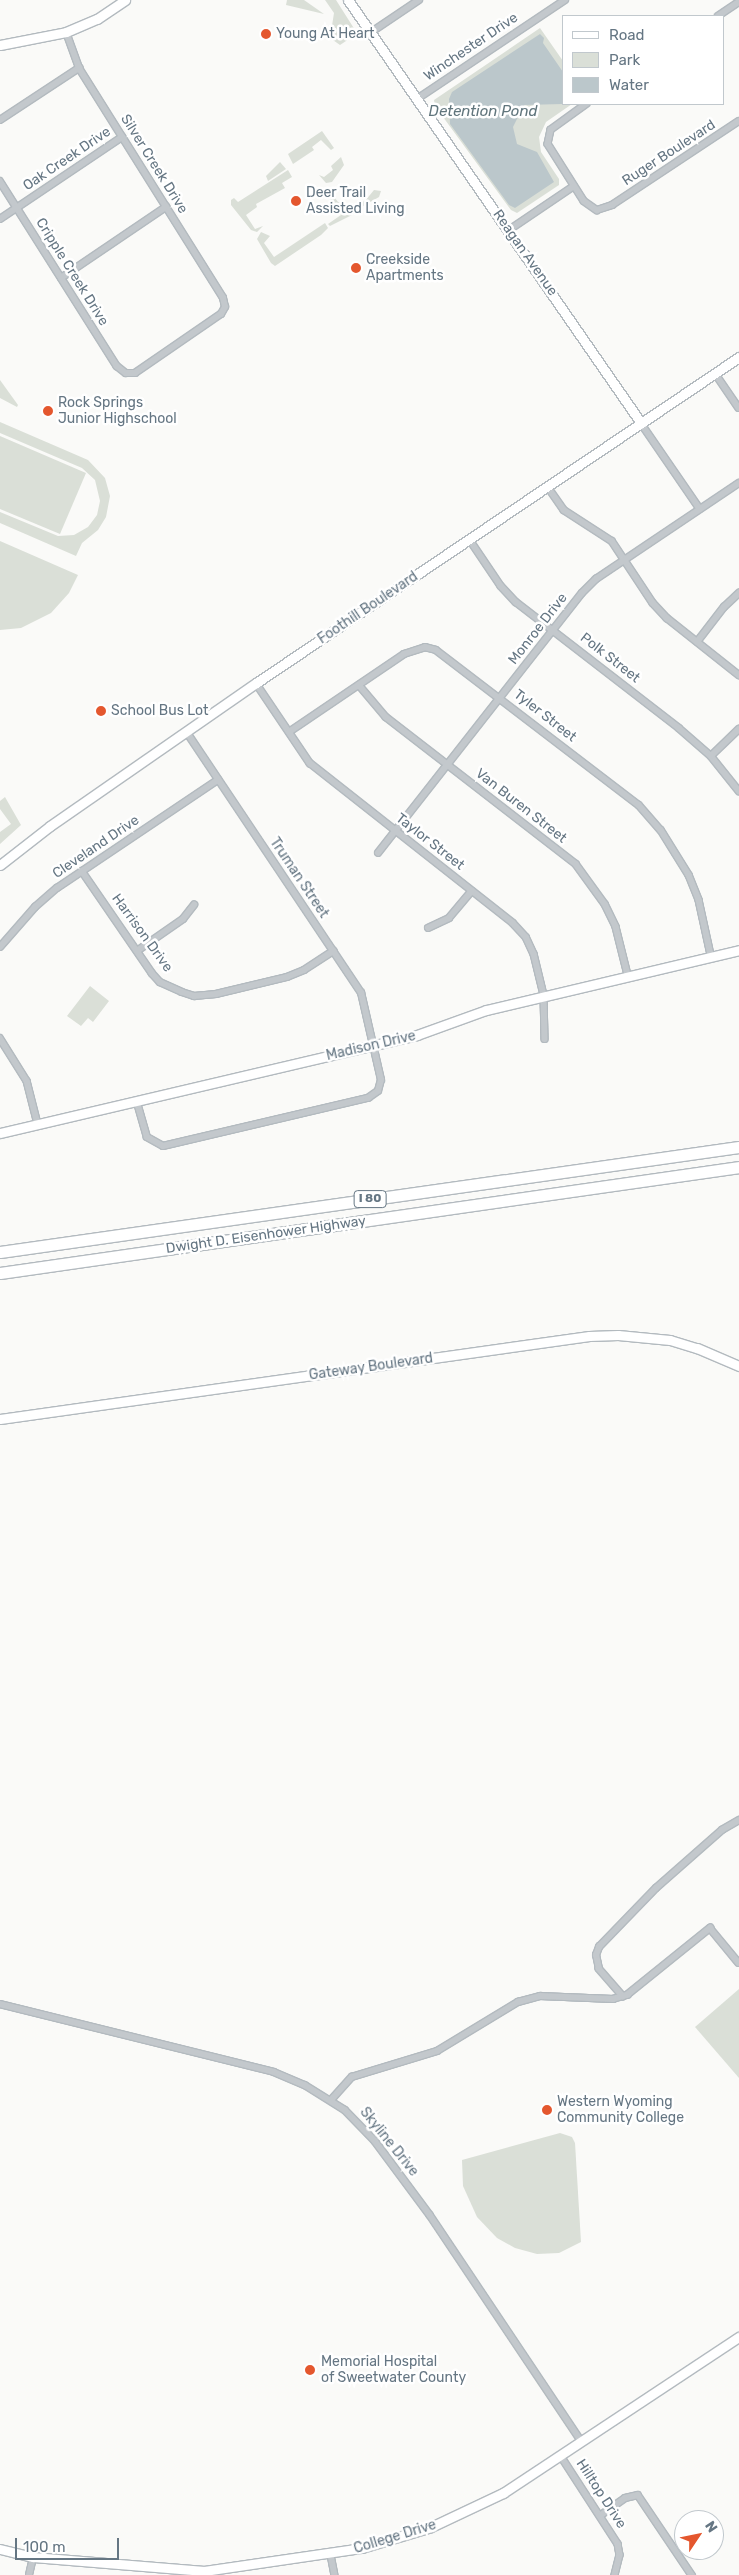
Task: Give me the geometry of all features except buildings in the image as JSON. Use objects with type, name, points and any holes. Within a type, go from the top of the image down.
[{"type":"highway","name":"Dwight D. Eisenhower Highway","points":[[0,1252],[739,1147]]},
{"type":"highway","name":"Dwight D. Eisenhower Highway","points":[[0,1273],[739,1167]]},
{"type":"highway","name":"I 80","points":[[604,1186],[739,1175]]},
{"type":"main road","points":[[0,45],[66,32],[97,19],[125,0]]},
{"type":"main road","name":"Reagan Avenue","points":[[348,0],[641,423]]},
{"type":"main road","name":"Foothill Boulevard","points":[[0,865],[50,826],[256,683],[739,357]]},
{"type":"main road","name":"Madison Drive","points":[[0,1133],[417,1035],[486,1010],[711,955],[739,950]]},
{"type":"main road","name":"Gateway Boulevard","points":[[0,1419],[589,1336],[618,1335],[670,1340],[739,1366]]},
{"type":"main road","name":"College Drive","points":[[0,2549],[33,2557],[204,2571],[331,2554],[391,2540],[468,2511],[561,2456],[739,2337]]},
{"type":"street","name":"Winchester Drive","points":[[417,99],[565,0]]},
{"type":"street","points":[[370,33],[415,1]]},
{"type":"street","points":[[720,15],[739,2]]},
{"type":"street","name":"Silver Creek Drive","points":[[66,32],[79,68],[223,298],[225,307],[221,314],[135,373],[126,372]]},
{"type":"street","points":[[0,120],[79,68]]},
{"type":"street","points":[[509,230],[574,186],[548,144],[551,130],[556,124],[585,105]]},
{"type":"street","name":"Ruger Boulevard","points":[[574,186],[592,208],[602,209],[612,205],[739,121]]},
{"type":"street","name":"Oak Creek Drive","points":[[0,219],[122,137]]},
{"type":"street","name":"Cripple Creek Drive","points":[[0,181],[117,366],[126,372]]},
{"type":"street","points":[[61,278],[166,207]]},
{"type":"street","points":[[715,373],[739,408]]},
{"type":"street","name":"Reagan Avenue","points":[[641,423],[700,509]]},
{"type":"street","name":"Monroe Drive","points":[[378,853],[596,579],[739,483]]},
{"type":"street","points":[[548,487],[564,510],[576,521],[601,532],[612,541],[654,603],[697,642],[739,675]]},
{"type":"street","name":"Polk Street","points":[[470,540],[501,586],[711,756],[739,792]]},
{"type":"street","points":[[697,642],[724,607],[739,593]]},
{"type":"street","name":"Tyler Street","points":[[289,732],[404,654],[425,648],[447,656],[639,805],[661,830],[692,883],[711,955]]},
{"type":"street","name":"Taylor Street","points":[[256,683],[310,764],[514,923],[526,937],[534,954],[544,995],[545,1039]]},
{"type":"street","name":"Van Buren Street","points":[[358,685],[386,717],[576,864],[593,885],[616,927],[628,975]]},
{"type":"street","points":[[711,756],[739,730]]},
{"type":"street","name":"Truman Street","points":[[137,1101],[147,1137],[163,1146],[374,1095],[381,1080],[375,1045],[361,993],[186,732]]},
{"type":"street","name":"Cleveland Drive","points":[[0,947],[40,902],[82,871],[218,780]]},
{"type":"street","name":"Harrison Drive","points":[[82,871],[160,982],[182,992],[202,996],[296,974],[333,951]]},
{"type":"street","points":[[428,928],[449,918],[472,891]]},
{"type":"street","points":[[137,951],[183,919],[194,904]]},
{"type":"street","points":[[0,1038],[27,1081],[38,1124]]},
{"type":"street","points":[[623,1997],[599,1969],[596,1955],[599,1947],[656,1888],[722,1830],[739,1820]]},
{"type":"street","points":[[331,2100],[352,2077],[437,2050],[518,2002],[555,1995],[623,1997],[710,1928],[739,1963]]},
{"type":"street","name":"Skyline Drive","points":[[0,2004],[274,2072],[331,2100],[365,2130],[425,2208],[582,2442]]},
{"type":"street","name":"Hilltop Drive","points":[[561,2456],[618,2544],[620,2556],[615,2575]]},
{"type":"street","points":[[600,2515],[625,2498],[638,2495],[692,2575]]},
{"type":"street","points":[[331,2554],[335,2575]]},
{"type":"street","points":[[29,2575],[33,2557]]},
{"type":"green space","points":[[287,0],[304,0],[324,14],[286,5]]},
{"type":"green space","points":[[325,0],[336,0],[355,30],[355,35],[340,45],[330,38],[334,13]]},
{"type":"green space","name":"Detention Pond","points":[[540,28],[562,60],[562,105],[571,105],[546,122],[539,137],[541,152],[559,179],[559,185],[517,213],[511,210],[435,106],[434,100]]},
{"type":"green space","points":[[322,131],[334,148],[331,150],[321,140],[312,147],[314,150],[293,164],[288,154]]},
{"type":"green space","points":[[341,157],[344,165],[332,182],[326,183],[319,175],[324,177],[333,170],[331,166]]},
{"type":"green space","points":[[280,162],[286,169],[268,181],[266,176]]},
{"type":"green space","points":[[288,170],[292,177],[282,183],[285,188],[256,204],[257,207],[246,215],[255,229],[263,226],[257,232],[251,230],[231,205],[231,200],[234,198],[238,202]]},
{"type":"green space","points":[[374,190],[381,191],[379,197],[353,212],[350,206],[365,201]]},
{"type":"green space","points":[[332,194],[338,202],[348,205],[352,215],[330,226],[328,224],[341,215],[329,197]]},
{"type":"green space","points":[[325,223],[328,228],[321,235],[275,266],[271,263],[257,239],[261,232],[270,236],[264,243],[274,257]]},
{"type":"green space","points":[[0,380],[18,405],[17,407],[0,398]]},
{"type":"green space","points":[[0,422],[88,460],[105,478],[110,496],[106,517],[98,530],[82,543],[76,556],[0,523],[0,512],[58,536],[74,535],[88,527],[97,515],[100,501],[95,480],[82,468],[0,433]]},
{"type":"green space","points":[[0,436],[86,473],[60,534],[0,509]]},
{"type":"green space","points":[[0,541],[78,575],[69,593],[51,613],[21,628],[0,630]]},
{"type":"green space","points":[[5,797],[21,825],[0,844],[0,832],[11,824],[0,809],[0,801]]},
{"type":"green space","points":[[90,986],[109,1001],[93,1022],[88,1018],[81,1026],[67,1016]]},
{"type":"green space","points":[[739,1989],[739,2078],[695,2027]]},
{"type":"green space","points":[[560,2133],[572,2137],[575,2143],[581,2242],[559,2253],[537,2254],[515,2248],[497,2238],[477,2217],[463,2186],[462,2160]]},
{"type":"water","name":"Detention Pond","points":[[540,34],[544,38],[543,43],[562,71],[562,104],[524,105],[513,127],[517,144],[537,152],[554,182],[515,208],[509,205],[450,124],[449,99],[452,92]]},
{"type":"place","name":"Young At Heart","points":[[266,34]]},
{"type":"place","name":"Deer Trail Assisted Living","points":[[296,201]]},
{"type":"place","name":"Creekside Apartments","points":[[356,268]]},
{"type":"place","name":"Rock Springs Junior Highschool","points":[[48,411]]},
{"type":"place","name":"School Bus Lot","points":[[101,711]]},
{"type":"place","name":"Western Wyoming Community College","points":[[547,2110]]},
{"type":"place","name":"Memorial Hospital of Sweetwater County","points":[[310,2370]]}]
